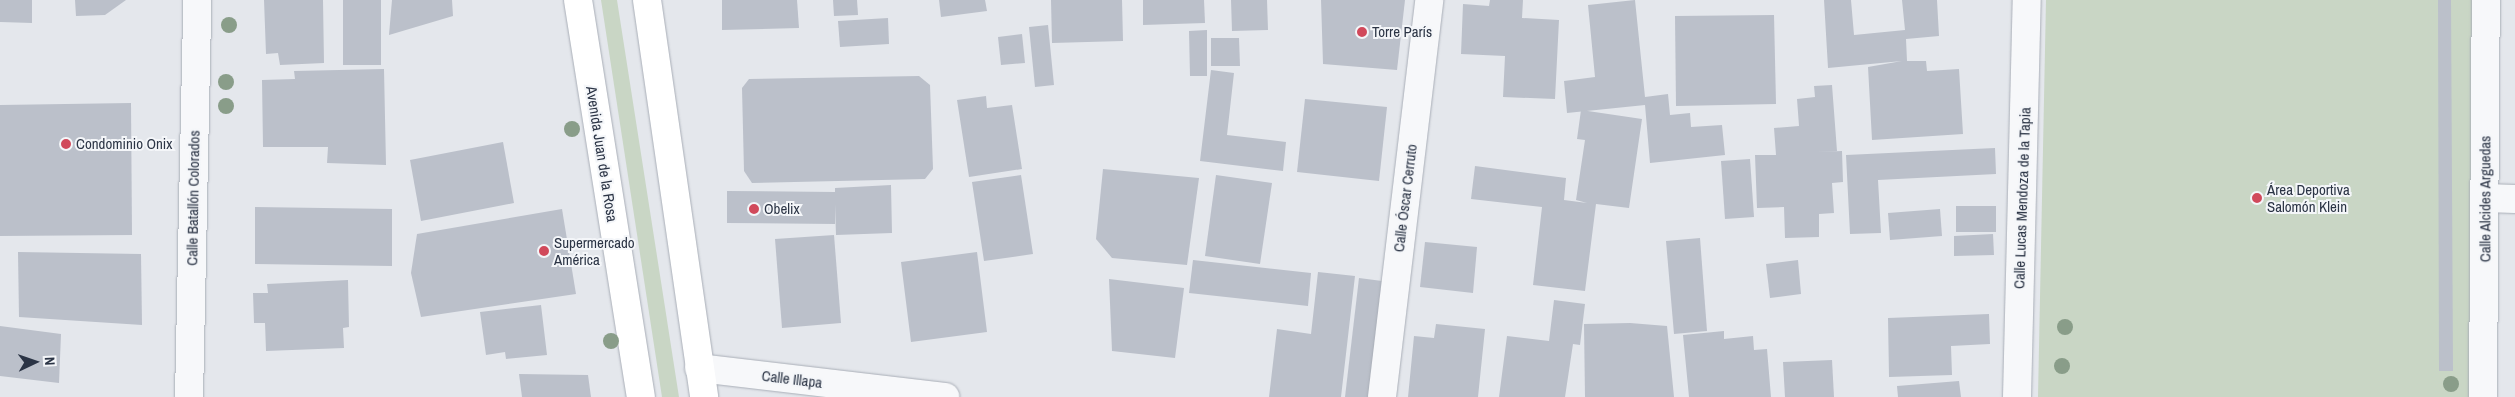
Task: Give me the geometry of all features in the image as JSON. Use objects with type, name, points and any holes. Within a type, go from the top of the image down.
[{"type":"main road","name":"Avenida Juan de la Rosa","points":[[578,0],[641,397]]},
{"type":"main road","points":[[647,0],[704,397]]},
{"type":"street","name":"Calle Batallón Colorados","points":[[189,397],[197,0]]},
{"type":"street","name":"Calle Óscar Cerruto","points":[[1382,397],[1429,0]]},
{"type":"street","name":"Calle Lucas Mendoza de la Tapia","points":[[2016,397],[2027,0]]},
{"type":"street","name":"Calle Alcides Arguedas","points":[[2483,397],[2486,0]]},
{"type":"street","points":[[2486,198],[2515,199]]},
{"type":"street","name":"Calle Illapa","points":[[699,368],[945,397]]},
{"type":"green space","points":[[601,0],[617,0],[679,397],[662,397]]},
{"type":"green space","name":"Área Deportiva Salomón Klein","points":[[2046,0],[2475,0],[2471,397],[2038,397]]},
{"type":"building","points":[[0,0],[32,0],[32,23],[0,22]]},
{"type":"building","points":[[75,0],[126,0],[105,15],[76,16]]},
{"type":"building","points":[[264,0],[323,0],[324,63],[280,65],[278,53],[266,54]]},
{"type":"building","points":[[343,0],[381,0],[381,65],[343,65]]},
{"type":"building","points":[[392,0],[452,0],[453,16],[389,35]]},
{"type":"building","points":[[722,0],[797,0],[799,28],[722,30]]},
{"type":"building","points":[[833,0],[857,0],[858,15],[834,16]]},
{"type":"building","points":[[939,0],[985,0],[987,11],[941,17]]},
{"type":"building","points":[[1051,0],[1122,0],[1123,41],[1052,43]]},
{"type":"building","points":[[1143,0],[1204,0],[1205,23],[1143,25]]},
{"type":"building","points":[[1231,0],[1267,0],[1268,30],[1232,31]]},
{"type":"building","name":"Torre París","points":[[1321,0],[1405,0],[1397,70],[1323,64]]},
{"type":"building","points":[[1490,0],[1523,0],[1522,18],[1559,20],[1555,99],[1503,97],[1505,56],[1461,54],[1463,4],[1489,6]]},
{"type":"building","points":[[1635,0],[1645,97],[1668,94],[1670,115],[1690,113],[1691,127],[1722,125],[1725,155],[1650,163],[1645,105],[1567,113],[1564,81],[1595,77],[1588,5]]},
{"type":"building","points":[[1824,0],[1851,0],[1854,35],[1905,30],[1902,0],[1937,0],[1939,36],[1906,39],[1907,61],[1926,61],[1927,71],[1959,69],[1963,134],[1872,140],[1868,67],[1902,61],[1828,68]]},
{"type":"building","points":[[2438,0],[2451,0],[2453,371],[2439,371]]},
{"type":"building","points":[[1774,15],[1776,104],[1676,106],[1675,16]]},
{"type":"building","points":[[888,18],[889,44],[840,47],[838,21]]},
{"type":"building","points":[[1048,25],[1054,85],[1035,87],[1029,27]]},
{"type":"building","points":[[1207,30],[1207,76],[1190,76],[1189,31]]},
{"type":"building","points":[[1022,34],[1025,63],[1001,65],[998,37]]},
{"type":"building","points":[[1211,38],[1239,38],[1240,66],[1211,66]]},
{"type":"building","points":[[384,69],[386,165],[327,163],[328,147],[263,147],[262,80],[295,79],[294,71]]},
{"type":"building","points":[[1211,70],[1234,73],[1227,135],[1286,142],[1283,171],[1200,161]]},
{"type":"building","points":[[919,76],[930,85],[933,169],[925,179],[752,183],[744,171],[742,88],[749,79]]},
{"type":"building","points":[[1832,85],[1837,151],[1816,152],[1842,151],[1843,182],[1832,183],[1834,213],[1819,214],[1819,237],[1785,238],[1784,207],[1757,208],[1755,155],[1776,155],[1774,128],[1799,126],[1797,99],[1815,97],[1814,86]]},
{"type":"building","points":[[986,96],[987,108],[1012,105],[1022,169],[969,177],[957,100]]},
{"type":"building","points":[[1305,99],[1387,107],[1379,181],[1297,172]]},
{"type":"building","name":"Condominio Onix","points":[[131,103],[132,235],[0,236],[0,105]]},
{"type":"building","points":[[1581,110],[1642,119],[1629,208],[1596,204],[1585,291],[1533,285],[1542,207],[1471,199],[1475,166],[1566,178],[1564,200],[1587,203],[1576,200],[1585,140],[1577,139]]},
{"type":"building","points":[[503,142],[514,203],[421,221],[410,160]]},
{"type":"building","points":[[1995,148],[1996,174],[1878,180],[1881,233],[1850,234],[1846,155]]},
{"type":"building","points":[[1750,159],[1754,217],[1725,219],[1721,161]]},
{"type":"building","points":[[1103,169],[1199,178],[1187,265],[1112,258],[1096,239]]},
{"type":"building","points":[[1021,175],[1033,254],[984,261],[972,182]]},
{"type":"building","points":[[1216,175],[1272,183],[1260,264],[1205,256]]},
{"type":"building","points":[[891,185],[892,233],[836,235],[835,204],[835,224],[727,223],[727,191],[835,192],[835,188]]},
{"type":"building","points":[[1956,206],[1996,206],[1996,232],[1956,232]]},
{"type":"building","points":[[255,207],[392,209],[392,266],[255,264]]},
{"type":"building","points":[[562,209],[576,294],[421,317],[411,273],[417,234]]},
{"type":"building","points":[[1940,209],[1942,236],[1890,240],[1888,213]]},
{"type":"building","points":[[1993,234],[1994,255],[1954,256],[1954,236]]},
{"type":"building","points":[[834,235],[841,323],[782,328],[775,239]]},
{"type":"building","points":[[1700,238],[1707,331],[1674,334],[1666,241]]},
{"type":"building","points":[[1425,242],[1477,247],[1473,293],[1420,287]]},
{"type":"building","points":[[18,252],[141,254],[142,325],[19,317]]},
{"type":"building","points":[[977,252],[987,332],[911,342],[901,262]]},
{"type":"building","points":[[1193,260],[1311,273],[1308,306],[1189,293]]},
{"type":"building","points":[[1798,260],[1801,294],[1770,298],[1766,264]]},
{"type":"building","points":[[1318,272],[1355,276],[1341,397],[1269,397],[1277,329],[1311,334]]},
{"type":"building","points":[[1359,278],[1382,281],[1368,397],[1345,397]]},
{"type":"building","points":[[1109,279],[1184,288],[1175,358],[1112,351]]},
{"type":"building","points":[[348,280],[349,327],[343,328],[344,348],[266,351],[265,323],[254,323],[253,293],[268,293],[267,284]]},
{"type":"building","points":[[1554,300],[1585,304],[1580,345],[1573,344],[1565,397],[1499,397],[1507,336],[1549,341]]},
{"type":"building","points":[[541,305],[547,355],[506,359],[505,352],[486,355],[480,312]]},
{"type":"building","points":[[1989,314],[1990,344],[1951,346],[1952,375],[1889,377],[1888,318]]},
{"type":"building","points":[[1630,323],[1667,326],[1674,397],[1585,397],[1584,324]]},
{"type":"building","points":[[1436,324],[1485,329],[1478,397],[1408,397],[1414,336],[1434,338]]},
{"type":"building","points":[[0,326],[61,334],[59,383],[0,376]]},
{"type":"building","points":[[1724,331],[1724,339],[1753,336],[1754,350],[1767,349],[1771,397],[1689,397],[1683,335]]},
{"type":"building","points":[[1832,360],[1834,397],[1785,397],[1783,362]]},
{"type":"building","points":[[519,374],[588,375],[591,397],[522,397]]},
{"type":"building","points":[[1959,381],[1961,397],[1898,397],[1897,386]]},
{"type":"place","name":"Torre París","points":[[1362,32]]},
{"type":"place","name":"Condominio Onix","points":[[66,144]]},
{"type":"place","name":"Área Deportiva Salomón Klein","points":[[2257,198]]},
{"type":"place","name":"Obelix","points":[[754,209]]},
{"type":"place","name":"Supermercado América","points":[[544,251]]}]
